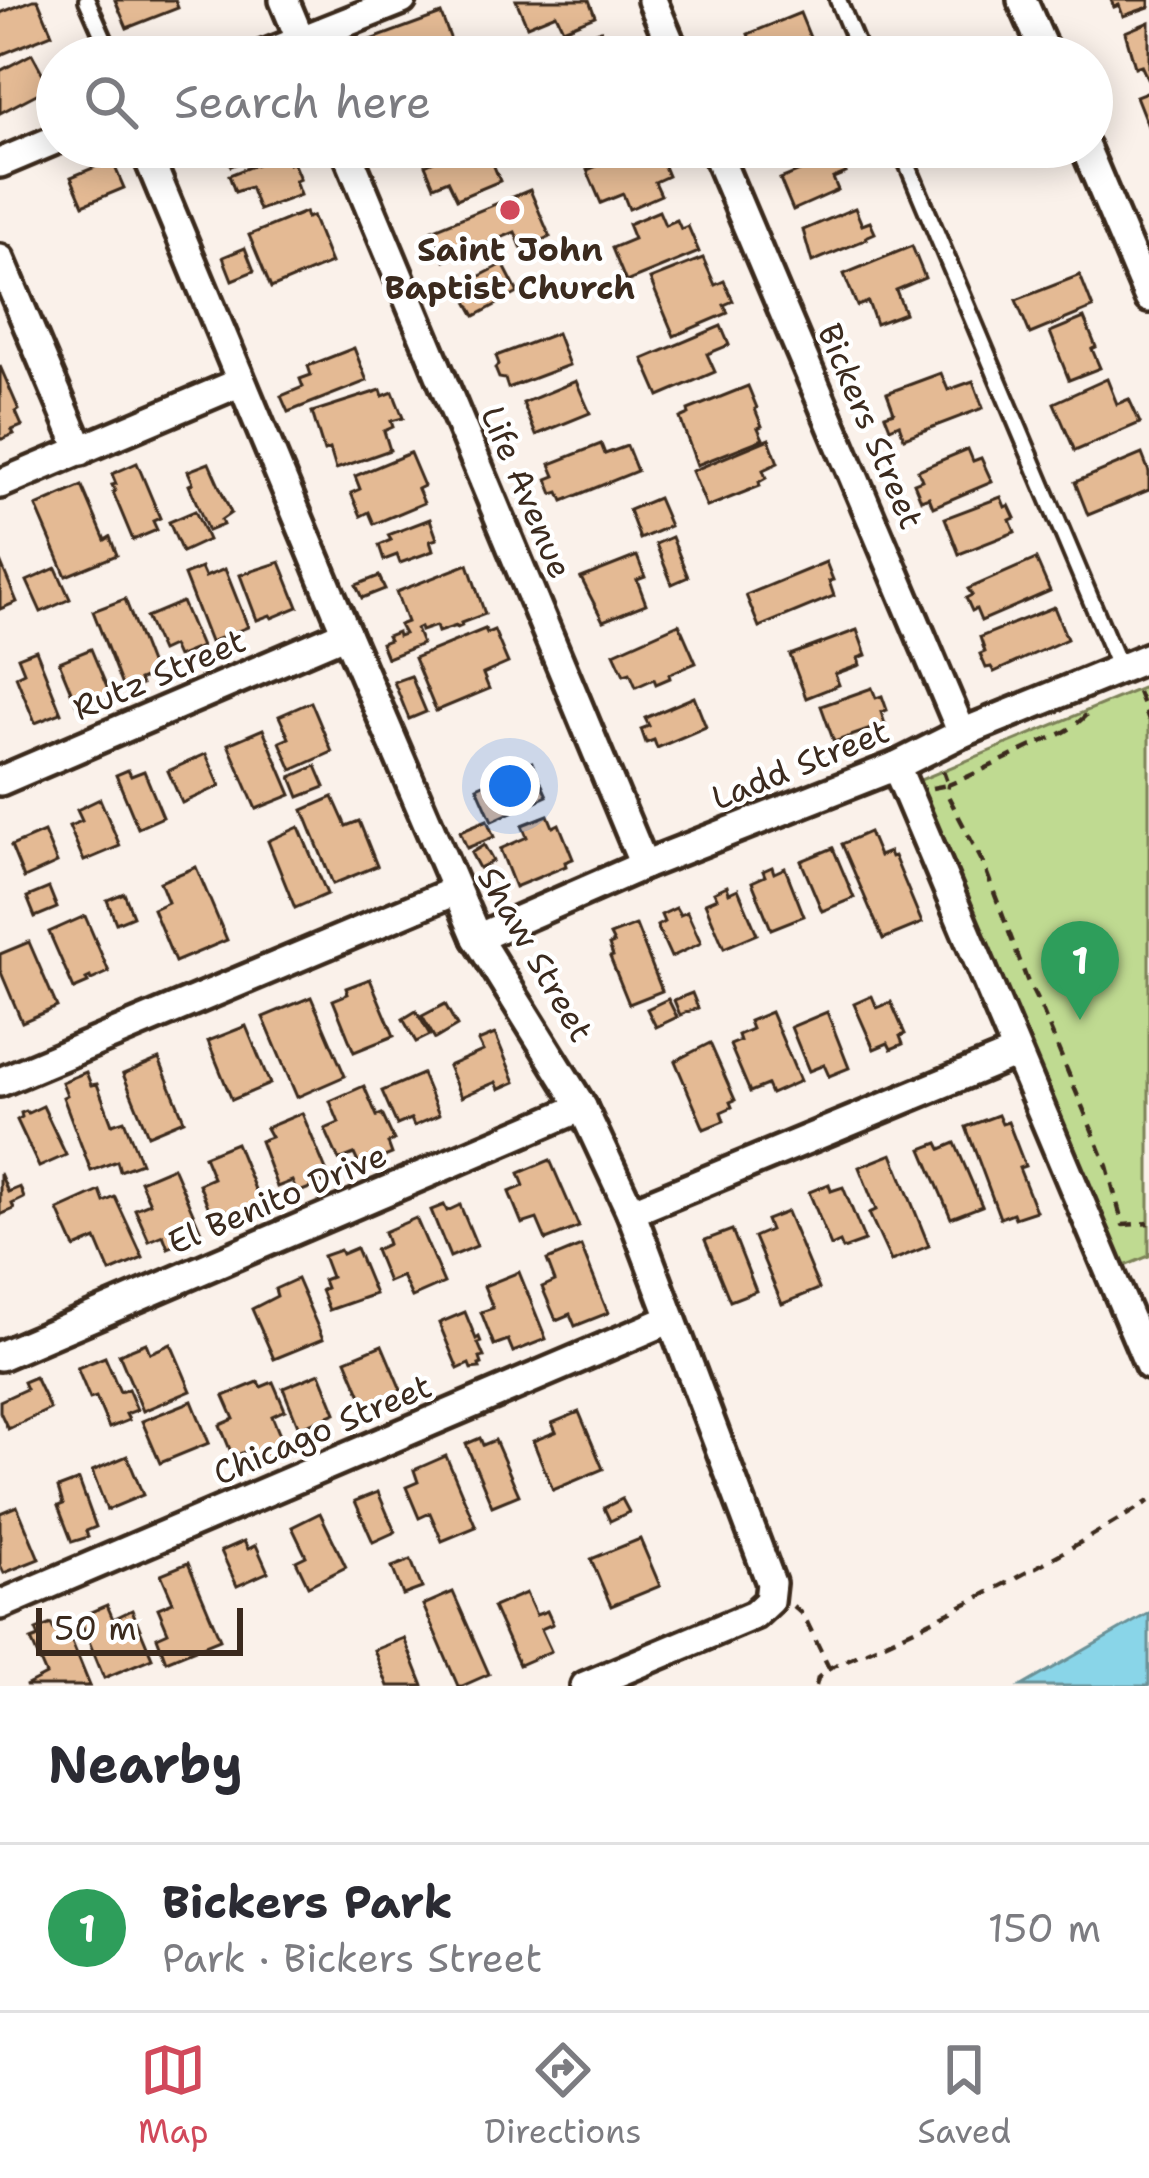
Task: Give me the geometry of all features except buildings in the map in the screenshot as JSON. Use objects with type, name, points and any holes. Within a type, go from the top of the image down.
[{"type":"street","points":[[284,0],[299,36]]},
{"type":"street","points":[[330,36],[402,0]]},
{"type":"street","points":[[652,0],[667,36]]},
{"type":"street","points":[[1022,0],[1038,36]]},
{"type":"street","points":[[0,163],[36,148]]},
{"type":"street","name":"Shaw Street","points":[[153,168],[455,891],[477,938],[582,1107],[631,1211],[771,1583],[769,1600]]},
{"type":"street","name":"Life Avenue","points":[[354,168],[644,866]]},
{"type":"street","name":"Bickers Street","points":[[723,168],[962,733]]},
{"type":"street","points":[[1094,168],[1149,298]]},
{"type":"street","points":[[0,259],[81,451]]},
{"type":"street","points":[[0,484],[241,382]]},
{"type":"street","name":"Rutz Street","points":[[0,781],[346,633]]},
{"type":"street","name":"Ladd Street","points":[[477,938],[896,766],[962,733],[1128,677],[1149,657]]},
{"type":"street","points":[[896,766],[1149,1365]]},
{"type":"street","points":[[0,1082],[455,891]]},
{"type":"street","points":[[631,1211],[1016,1053]]},
{"type":"street","name":"El Benito Drive","points":[[0,1356],[582,1107]]},
{"type":"street","name":"Chicago Street","points":[[0,1604],[671,1319]]},
{"type":"street","points":[[585,1686],[754,1615],[769,1600]]},
{"type":"lane","points":[[87,0],[103,36]]},
{"type":"lane","points":[[838,0],[853,36]]},
{"type":"lane","points":[[909,168],[1128,677]]},
{"type":"path","points":[[1128,677],[1149,720]]},
{"type":"path","points":[[928,788],[948,785],[1062,735],[1093,708]]},
{"type":"path","points":[[1005,740],[1012,756]]},
{"type":"path","points":[[941,766],[947,794],[982,863],[1107,1166],[1123,1225],[1149,1223]]},
{"type":"path","points":[[816,1686],[829,1668],[1008,1585],[1149,1502]]},
{"type":"path","points":[[769,1600],[794,1607],[804,1616],[829,1668]]},
{"type":"green space","points":[[1149,685],[1149,1256],[1115,1270],[913,783]]},
{"type":"water","points":[[1149,1613],[1149,1686],[1022,1686]]},
{"type":"place","name":"Saint John Baptist Church","points":[[510,210]]},
{"type":"place","name":"Bickers Park","points":[[1080,1020]]}]
